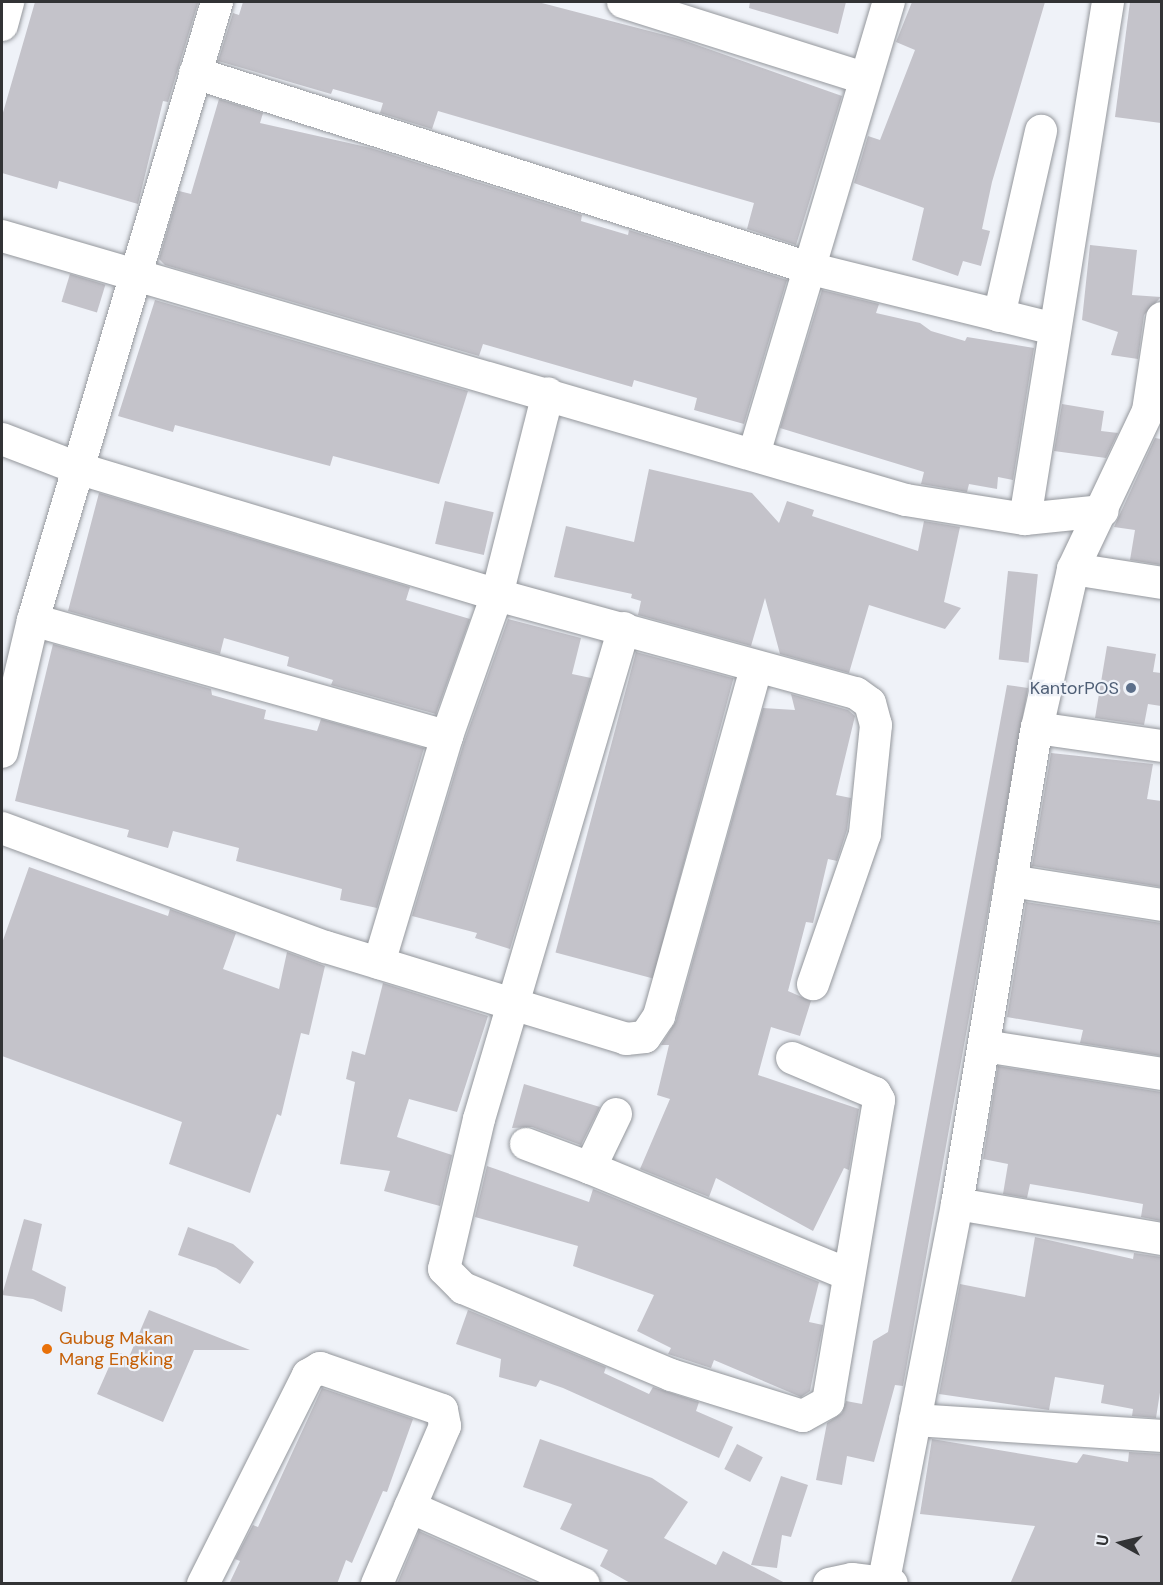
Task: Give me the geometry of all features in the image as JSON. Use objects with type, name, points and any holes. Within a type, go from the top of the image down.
[{"type":"street","points":[[2,25],[8,2]]},
{"type":"street","points":[[2,752],[9,677],[33,620],[217,2]]},
{"type":"street","points":[[623,2],[864,78]]},
{"type":"street","points":[[754,454],[812,269],[864,78],[889,2]]},
{"type":"street","points":[[1025,519],[1108,2]]},
{"type":"street","points":[[195,73],[812,269],[1055,329]]},
{"type":"street","points":[[999,316],[1041,131]]},
{"type":"street","points":[[2,236],[548,393],[906,500],[1025,519],[1103,511]]},
{"type":"street","points":[[844,1582],[888,1582],[915,1420],[957,1204],[1037,728],[1073,569],[1155,413],[1161,318]]},
{"type":"street","points":[[379,963],[447,735],[497,595],[548,393]]},
{"type":"street","points":[[2,438],[77,468],[497,595],[624,628],[756,668],[856,693],[870,703],[876,725],[865,834],[813,984]]},
{"type":"street","points":[[1073,569],[1161,583]]},
{"type":"street","points":[[33,620],[447,735]]},
{"type":"street","points":[[624,628],[513,1003],[442,1262],[452,1279],[671,1376],[803,1416],[828,1402],[847,1274],[878,1097],[792,1058]]},
{"type":"street","points":[[2,828],[379,963],[627,1039],[645,1037],[658,1016],[756,668]]},
{"type":"street","points":[[1037,728],[1161,746]]},
{"type":"street","points":[[1011,881],[1161,905]]},
{"type":"street","points":[[984,1046],[1161,1074]]},
{"type":"street","points":[[591,1168],[616,1114]]},
{"type":"street","points":[[525,1144],[591,1168],[847,1274]]},
{"type":"street","points":[[957,1204],[1161,1239]]},
{"type":"street","points":[[203,1584],[315,1369],[325,1368],[442,1410],[445,1426],[377,1584]]},
{"type":"street","points":[[915,1420],[1161,1436]]},
{"type":"street","points":[[410,1508],[584,1584]]},
{"type":"building","points":[[35,2],[198,3],[168,102],[163,101],[138,204],[59,181],[57,189],[2,173],[2,116]]},
{"type":"building","points":[[243,2],[538,2],[680,39],[842,96],[796,245],[747,229],[754,203],[438,111],[432,129],[380,113],[383,103],[333,89],[331,94],[218,61],[233,13],[239,15]]},
{"type":"building","points":[[750,2],[846,2],[838,34],[749,8]]},
{"type":"building","points":[[912,2],[1045,2],[992,182],[982,229],[990,231],[981,266],[963,261],[958,276],[912,260],[924,208],[854,183],[868,136],[880,140],[915,50],[896,42]]},
{"type":"building","points":[[1130,2],[1161,2],[1161,123],[1115,117]]},
{"type":"building","points":[[219,99],[263,113],[260,123],[371,148],[582,215],[581,221],[628,235],[629,230],[787,280],[744,424],[694,410],[697,398],[634,380],[632,387],[483,344],[479,356],[165,265],[159,259],[179,191],[191,194]]},
{"type":"building","points":[[1090,245],[1137,250],[1132,295],[1161,297],[1144,315],[1138,359],[1111,355],[1118,332],[1082,320]]},
{"type":"building","points":[[70,274],[105,285],[97,313],[62,302]]},
{"type":"building","points":[[822,290],[879,304],[876,313],[920,323],[931,331],[965,341],[967,337],[1034,348],[1013,480],[998,477],[997,489],[969,484],[967,492],[921,484],[924,472],[780,428]]},
{"type":"building","points":[[155,300],[468,391],[439,484],[333,456],[330,466],[175,425],[173,432],[118,416]]},
{"type":"building","points":[[1062,404],[1104,411],[1101,431],[1118,433],[1106,458],[1054,451]]},
{"type":"building","points":[[1155,438],[1161,439],[1161,565],[1130,560],[1135,530],[1114,527]]},
{"type":"building","points":[[649,469],[752,493],[779,523],[787,501],[814,510],[812,516],[918,551],[924,521],[960,527],[944,602],[961,608],[945,629],[869,605],[849,673],[780,654],[765,598],[751,646],[638,615],[641,601],[631,598],[632,594],[554,577],[566,526],[634,542]]},
{"type":"building","points":[[99,493],[410,587],[406,600],[470,619],[436,714],[331,685],[333,680],[287,666],[289,657],[224,638],[220,654],[68,611]]},
{"type":"building","points":[[445,501],[494,512],[484,555],[435,544]]},
{"type":"building","points":[[1008,571],[1038,574],[1029,663],[999,660]]},
{"type":"building","points":[[508,619],[581,638],[572,674],[591,678],[510,949],[475,938],[477,933],[412,916],[464,742]]},
{"type":"building","points":[[53,644],[211,689],[212,695],[266,710],[264,719],[317,731],[321,719],[424,748],[377,908],[340,900],[342,889],[236,861],[239,848],[173,831],[168,848],[127,837],[129,830],[15,801]]},
{"type":"building","name":"KantorPOS","points":[[1107,646],[1156,654],[1153,672],[1161,673],[1161,706],[1148,704],[1144,725],[1095,718]]},
{"type":"building","points":[[636,652],[734,678],[653,979],[556,952]]},
{"type":"building","points":[[1007,685],[1028,688],[903,1386],[895,1385],[874,1462],[847,1456],[842,1485],[816,1480],[827,1423],[842,1413],[846,1401],[862,1404],[873,1341],[888,1332]]},
{"type":"building","points":[[791,694],[848,710],[855,716],[836,795],[851,798],[847,830],[837,861],[828,859],[813,923],[806,922],[788,991],[811,1001],[800,1036],[771,1027],[758,1075],[859,1109],[849,1170],[844,1168],[813,1231],[716,1178],[709,1197],[640,1169],[670,1099],[657,1095],[669,1045],[661,1045],[676,1021],[763,708],[795,710]]},
{"type":"building","points":[[1051,753],[1153,764],[1147,799],[1161,801],[1161,887],[1032,866]]},
{"type":"building","points":[[29,867],[168,916],[170,909],[236,933],[223,969],[279,989],[287,952],[325,966],[309,1035],[301,1033],[281,1116],[277,1114],[250,1193],[169,1164],[182,1122],[2,1056],[2,943]]},
{"type":"building","points":[[1026,902],[1161,923],[1161,1056],[1080,1043],[1083,1030],[1007,1017]]},
{"type":"building","points":[[383,983],[488,1016],[457,1112],[409,1099],[397,1137],[452,1155],[440,1206],[384,1191],[390,1171],[340,1164],[355,1082],[346,1079],[352,1051],[365,1055]]},
{"type":"building","points":[[998,1066],[1161,1092],[1161,1221],[1141,1217],[1143,1204],[1083,1193],[1030,1184],[1027,1198],[1003,1194],[1008,1164],[983,1159]]},
{"type":"building","points":[[524,1084],[600,1107],[581,1145],[532,1127],[512,1128]]},
{"type":"building","points":[[487,1166],[589,1202],[593,1189],[819,1282],[809,1322],[823,1325],[810,1391],[801,1397],[714,1360],[711,1368],[668,1354],[671,1348],[637,1331],[654,1295],[573,1266],[578,1246],[475,1217]]},
{"type":"building","points":[[24,1219],[42,1224],[32,1270],[66,1287],[62,1312],[33,1299],[2,1295]]},
{"type":"building","points":[[188,1227],[233,1244],[254,1262],[240,1284],[216,1268],[178,1255]]},
{"type":"building","points":[[1035,1237],[1133,1259],[1134,1253],[1161,1257],[1161,1386],[1156,1418],[1132,1416],[1133,1409],[1101,1403],[1104,1385],[1055,1377],[1049,1410],[939,1394],[960,1284],[1025,1297]]},
{"type":"building","points":[[149,1310],[250,1350],[194,1350],[163,1422],[97,1394],[116,1351],[129,1357]]},
{"type":"building","points":[[468,1310],[606,1367],[604,1373],[649,1394],[653,1387],[699,1402],[696,1411],[733,1427],[719,1458],[563,1388],[540,1380],[536,1387],[499,1377],[501,1359],[456,1344]]},
{"type":"building","points":[[322,1388],[413,1419],[387,1492],[383,1491],[352,1563],[346,1560],[337,1584],[229,1584],[240,1561],[235,1559],[253,1525],[258,1527]]},
{"type":"building","points":[[540,1439],[652,1478],[688,1502],[664,1538],[716,1565],[723,1551],[787,1584],[632,1584],[600,1566],[608,1550],[560,1529],[572,1504],[523,1487]]},
{"type":"building","points":[[932,1439],[1077,1463],[1083,1454],[1128,1462],[1129,1452],[1161,1454],[1161,1584],[1010,1584],[1035,1526],[920,1514]]},
{"type":"building","points":[[737,1444],[763,1457],[750,1482],[724,1469]]},
{"type":"building","points":[[781,1476],[808,1485],[791,1537],[782,1535],[777,1568],[751,1565]]},
{"type":"building","points":[[419,1531],[538,1584],[397,1584]]},
{"type":"place","name":"KantorPOS","points":[[1131,688]]},
{"type":"place","name":"Gubug Makan Mang Engking","points":[[47,1349]]}]
